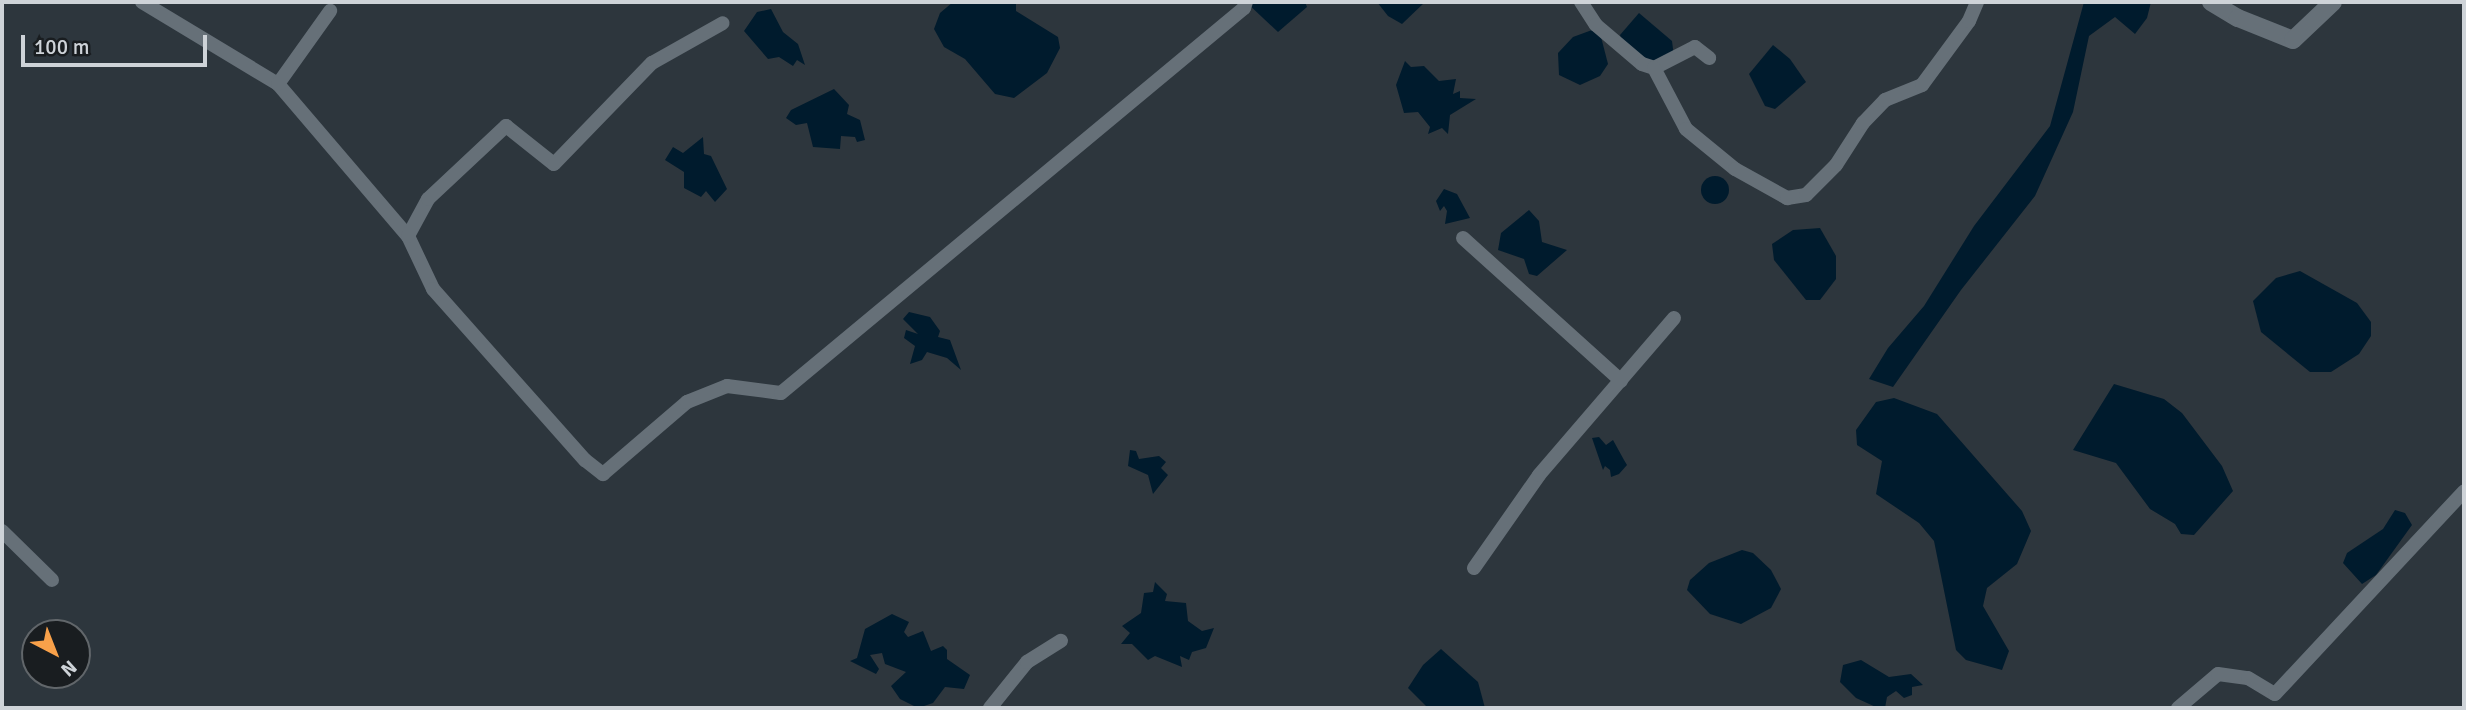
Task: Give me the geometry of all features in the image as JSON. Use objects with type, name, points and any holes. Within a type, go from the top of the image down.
[{"type":"street","points":[[142,2],[278,84],[408,236],[433,289],[585,460],[603,474],[688,402],[727,386],[781,393],[1244,8],[1246,2]]},
{"type":"street","points":[[1581,2],[1596,25],[1633,60],[1654,68],[1686,129],[1743,174],[1787,198],[1806,195],[1836,165],[1863,123],[1885,100],[1922,85],[1969,21],[1977,2]]},
{"type":"street","points":[[2211,2],[2293,40],[2333,2]]},
{"type":"street","points":[[278,84],[330,11]]},
{"type":"street","points":[[408,236],[428,199],[506,126],[554,164],[652,64],[723,23]]},
{"type":"street","points":[[1654,68],[1695,47],[1709,58]]},
{"type":"street","points":[[1463,238],[1621,381]]},
{"type":"street","points":[[1474,568],[1539,475],[1674,318]]},
{"type":"street","points":[[2178,708],[2218,674],[2248,678],[2276,694],[2464,491]]},
{"type":"street","points":[[2,531],[52,580]]},
{"type":"street","points":[[990,708],[1027,662],[1061,641]]},
{"type":"water","points":[[953,2],[1016,2],[1016,11],[1058,37],[1060,48],[1047,73],[1014,98],[995,94],[965,59],[944,47],[934,29],[940,13]]},
{"type":"water","points":[[1246,2],[1305,2],[1307,7],[1278,32]]},
{"type":"water","points":[[1377,2],[1425,2],[1402,24],[1388,16]]},
{"type":"water","points":[[2084,2],[2151,2],[2147,18],[2135,34],[2115,17],[2089,36],[2073,112],[2035,196],[1961,290],[1893,387],[1869,379],[1888,348],[1924,306],[1974,226],[2050,126]]},
{"type":"water","points":[[771,9],[783,32],[798,44],[805,65],[797,60],[793,66],[779,57],[768,59],[744,31],[757,12]]},
{"type":"water","points":[[1639,13],[1672,41],[1674,57],[1654,68],[1625,52],[1620,35]]},
{"type":"water","points":[[1592,30],[1601,37],[1608,64],[1600,76],[1580,85],[1559,75],[1558,53],[1573,37]]},
{"type":"water","points":[[1773,45],[1790,59],[1806,82],[1775,109],[1765,106],[1749,74]]},
{"type":"water","points":[[1405,61],[1411,67],[1424,66],[1439,81],[1456,79],[1453,94],[1460,91],[1460,98],[1476,99],[1450,115],[1448,134],[1442,128],[1428,134],[1430,127],[1418,112],[1404,113],[1396,85]]},
{"type":"water","points":[[834,89],[849,105],[847,114],[860,120],[865,140],[857,142],[855,137],[841,136],[840,149],[813,147],[807,123],[796,125],[786,118],[791,110]]},
{"type":"water","points":[[703,137],[704,154],[711,156],[727,189],[715,202],[706,191],[701,197],[684,188],[684,172],[665,160],[673,147],[683,153]]},
{"type":"water","points":[[1715,176],[1725,180],[1729,190],[1725,200],[1715,204],[1705,200],[1701,190],[1705,180]]},
{"type":"water","points":[[1444,189],[1457,194],[1470,218],[1445,224],[1447,211],[1444,206],[1440,211],[1436,201]]},
{"type":"water","points":[[1529,210],[1539,221],[1542,242],[1567,250],[1537,276],[1529,274],[1524,259],[1498,250],[1501,233]]},
{"type":"water","points":[[1820,228],[1836,256],[1836,279],[1820,300],[1806,300],[1774,260],[1772,244],[1793,230]]},
{"type":"water","points":[[2300,271],[2357,303],[2371,322],[2371,336],[2359,354],[2331,372],[2310,372],[2261,332],[2253,301],[2276,278]]},
{"type":"water","points":[[909,312],[930,317],[940,331],[938,337],[950,340],[961,370],[947,358],[927,352],[922,360],[910,364],[915,346],[904,338],[906,330],[918,334],[903,319]]},
{"type":"water","points":[[2114,384],[2164,399],[2182,413],[2222,466],[2233,491],[2194,535],[2181,534],[2175,524],[2150,509],[2116,463],[2073,450]]},
{"type":"water","points":[[1894,398],[1937,414],[2022,511],[2031,531],[2017,564],[1987,588],[1983,606],[2009,651],[2002,670],[1966,660],[1956,650],[1934,541],[1919,523],[1876,494],[1882,461],[1857,445],[1856,430],[1876,402]]},
{"type":"water","points":[[1599,437],[1606,445],[1613,440],[1627,465],[1619,474],[1611,477],[1610,470],[1605,466],[1603,470],[1592,438]]},
{"type":"water","points":[[1130,450],[1136,451],[1139,459],[1159,456],[1166,462],[1161,468],[1168,475],[1153,494],[1148,475],[1128,466]]},
{"type":"water","points":[[2395,510],[2405,513],[2412,525],[2376,575],[2362,584],[2343,563],[2347,553],[2383,529]]},
{"type":"water","points":[[1742,550],[1753,553],[1771,570],[1781,589],[1771,608],[1741,624],[1710,614],[1687,590],[1690,580],[1709,563]]},
{"type":"water","points":[[1155,582],[1167,594],[1165,601],[1186,603],[1188,621],[1202,631],[1214,628],[1206,648],[1192,652],[1189,660],[1180,656],[1182,667],[1155,656],[1148,660],[1132,644],[1121,644],[1130,633],[1122,626],[1141,613],[1144,593],[1153,592]]},
{"type":"water","points":[[892,614],[909,622],[904,632],[908,637],[923,631],[931,651],[943,646],[947,650],[947,659],[970,675],[964,689],[945,687],[933,703],[918,708],[900,699],[891,686],[906,672],[885,664],[882,653],[870,655],[879,669],[876,674],[850,661],[857,658],[865,629]]},
{"type":"water","points":[[1441,649],[1478,682],[1485,708],[1428,708],[1408,688],[1423,665]]},
{"type":"water","points":[[1861,660],[1889,677],[1911,674],[1923,685],[1912,687],[1912,695],[1904,698],[1896,691],[1887,697],[1885,708],[1878,708],[1856,698],[1840,682],[1843,665]]}]
